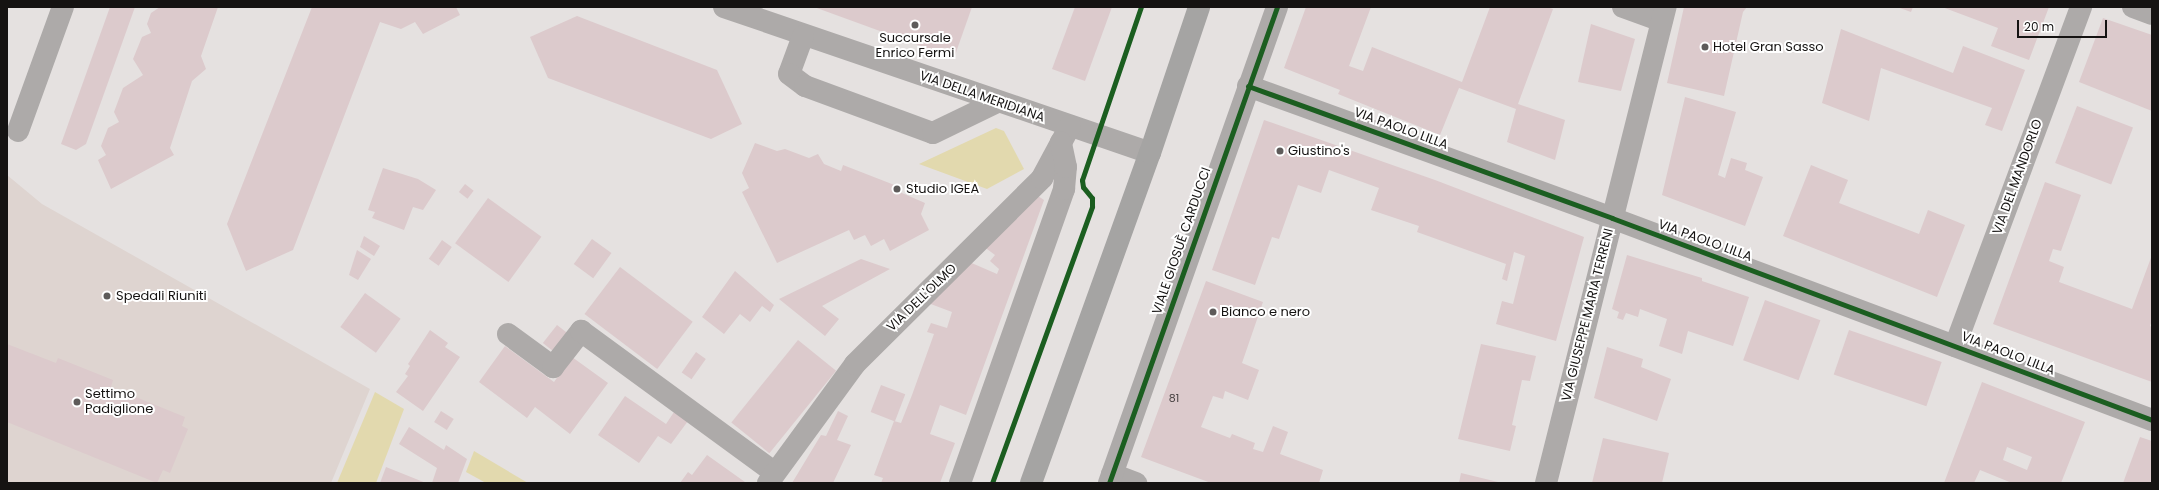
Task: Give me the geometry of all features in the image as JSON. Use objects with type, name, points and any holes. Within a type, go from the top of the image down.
[{"type":"main road","points":[[1031,483],[1150,153],[1200,7]]},
{"type":"street","points":[[18,131],[63,7]]},
{"type":"street","name":"VIA DELLA MERIDIANA","points":[[724,7],[803,36],[997,102],[1065,134],[1150,153]]},
{"type":"street","name":"VIALE GIOSUÈ CARDUCCI","points":[[1110,479],[1277,7]]},
{"type":"street","points":[[1622,7],[1664,14]]},
{"type":"street","name":"VIA DEL MANDORLO","points":[[1955,346],[2081,7]]},
{"type":"street","points":[[2133,7],[2152,14]]},
{"type":"street","name":"VIA GIUSEPPE MARIA TERRENI","points":[[1546,483],[1664,14]]},
{"type":"street","points":[[803,36],[789,74],[805,86],[933,134],[997,102]]},
{"type":"street","name":"VIA PAOLO LILLA","points":[[1248,86],[1612,218],[2152,420]]},
{"type":"street","points":[[960,483],[1064,189],[1066,167],[1065,134]]},
{"type":"street","name":"VIA DELL'OLMO","points":[[508,334],[553,367],[581,331],[771,478],[855,364],[1027,195],[1042,178],[1065,134]]},
{"type":"street","points":[[1110,479],[1136,483]]},
{"type":"shaded area","points":[[996,128],[1004,131],[1024,169],[987,189],[919,164]]},
{"type":"shaded area","name":"Spedali Riuniti","points":[[7,175],[42,204],[370,389],[331,483],[7,483]]},
{"type":"shaded area","points":[[375,392],[404,409],[376,483],[337,483]]},
{"type":"shaded area","points":[[474,451],[528,483],[486,483],[466,472]]},
{"type":"building","points":[[110,7],[135,7],[86,144],[76,150],[61,144]]},
{"type":"building","points":[[160,7],[218,7],[201,56],[206,69],[192,81],[170,148],[174,155],[111,189],[98,160],[106,155],[101,146],[108,128],[119,122],[114,112],[123,88],[143,75],[133,59],[142,37],[151,33],[147,24],[151,13]]},
{"type":"building","points":[[312,7],[456,7],[460,15],[423,34],[415,22],[401,29],[380,22],[293,250],[246,271],[227,224]]},
{"type":"building","name":"Succursale Enrico Fermi","points":[[814,7],[972,7],[954,58]]},
{"type":"building","points":[[1075,7],[1112,7],[1085,81],[1052,69]]},
{"type":"building","points":[[1306,7],[1371,7],[1349,66],[1363,71],[1372,47],[1462,82],[1490,7],[1546,7],[1553,9],[1518,104],[1565,120],[1555,160],[1507,142],[1516,109],[1459,88],[1440,135],[1338,94],[1340,90],[1284,68]]},
{"type":"building","name":"Hotel Gran Sasso","points":[[1684,7],[1747,7],[1743,12],[1724,96],[1667,83]]},
{"type":"building","points":[[1897,7],[1913,7],[1911,12]]},
{"type":"building","points":[[1942,7],[2049,7],[2029,60],[1991,46],[1998,28]]},
{"type":"building","points":[[577,16],[717,70],[742,124],[711,139],[548,78],[530,37]]},
{"type":"building","points":[[2103,18],[2152,35],[2152,111],[2079,82]]},
{"type":"building","points":[[1591,24],[1635,39],[1621,91],[1578,82]]},
{"type":"building","points":[[1841,29],[1953,73],[1963,46],[2025,70],[2002,131],[1985,125],[1992,108],[1881,68],[1869,121],[1822,103]]},
{"type":"building","points":[[1685,97],[1736,112],[1718,175],[1725,178],[1731,158],[1747,163],[1745,170],[1763,177],[1745,226],[1662,195]]},
{"type":"building","points":[[2077,106],[2133,128],[2111,184],[2055,163]]},
{"type":"building","points":[[1264,120],[1435,180],[1584,237],[1556,341],[1496,324],[1502,301],[1513,304],[1525,256],[1514,252],[1507,281],[1502,279],[1506,264],[1417,232],[1419,226],[1371,210],[1379,188],[1329,170],[1321,193],[1298,185],[1279,239],[1272,237],[1255,285],[1212,270]]},
{"type":"building","points":[[755,143],[777,151],[785,149],[809,158],[818,154],[824,164],[841,171],[843,165],[897,186],[895,190],[925,203],[921,214],[929,230],[890,251],[884,239],[871,246],[865,235],[854,240],[849,230],[777,263],[742,192],[749,188],[742,173]]},
{"type":"building","points":[[1811,165],[1848,180],[1839,203],[1919,234],[1928,210],[1965,225],[1937,297],[1783,236]]},
{"type":"building","points":[[383,168],[418,179],[436,190],[423,210],[413,207],[404,230],[372,218],[375,212],[368,210]]},
{"type":"building","points":[[2045,182],[2081,195],[2061,251],[2053,249],[2049,261],[2064,267],[2059,282],[2132,309],[2152,255],[2152,320],[2150,326],[2152,327],[2152,382],[1993,324]]},
{"type":"building","points":[[465,184],[474,191],[468,199],[459,192]]},
{"type":"building","points":[[1038,196],[1044,200],[966,415],[940,405],[930,434],[955,443],[940,483],[881,483],[883,478],[874,475],[894,421],[901,423],[912,395],[934,334],[927,332],[931,323],[947,328],[952,312],[928,303],[967,261],[997,274],[999,269],[990,261],[995,255],[983,246]]},
{"type":"building","points":[[488,198],[541,237],[508,282],[455,243]]},
{"type":"building","points":[[364,236],[380,246],[374,256],[360,247]]},
{"type":"building","points":[[592,239],[611,253],[593,278],[574,264]]},
{"type":"building","points":[[442,240],[452,247],[439,266],[429,259]]},
{"type":"building","points":[[357,250],[371,259],[358,280],[349,275]]},
{"type":"building","points":[[1627,255],[1702,278],[1702,281],[1749,297],[1733,346],[1688,331],[1682,354],[1659,346],[1667,319],[1640,309],[1638,317],[1626,313],[1623,320],[1617,318],[1619,312],[1612,309]]},
{"type":"building","points":[[861,259],[890,269],[822,306],[839,319],[825,336],[779,299]]},
{"type":"building","points":[[620,267],[693,322],[657,369],[584,314]]},
{"type":"building","points":[[735,271],[774,305],[770,312],[762,306],[750,322],[740,314],[724,334],[702,317]]},
{"type":"building","points":[[1206,281],[1263,302],[1242,363],[1259,370],[1248,400],[1225,391],[1223,399],[1213,396],[1201,427],[1230,438],[1232,434],[1255,443],[1253,449],[1263,452],[1273,426],[1288,432],[1280,454],[1323,470],[1319,483],[1211,483],[1141,457]]},
{"type":"building","points":[[365,293],[401,319],[376,353],[340,327]]},
{"type":"building","points":[[1765,300],[1820,320],[1799,380],[1743,360]]},
{"type":"building","points":[[557,325],[570,335],[555,353],[543,343]]},
{"type":"building","points":[[430,330],[448,343],[445,347],[460,357],[423,411],[396,392],[408,376],[405,374],[410,366],[408,364]]},
{"type":"building","points":[[1849,330],[1942,362],[1926,406],[1834,374]]},
{"type":"building","points":[[798,340],[836,371],[769,453],[731,422]]},
{"type":"building","name":"Settimo Padiglione","points":[[7,344],[56,363],[58,358],[113,380],[111,387],[185,417],[182,426],[188,429],[170,473],[163,470],[157,483],[7,422]]},
{"type":"building","points":[[1481,344],[1536,356],[1530,381],[1522,380],[1512,425],[1516,426],[1510,451],[1458,439]]},
{"type":"building","points":[[505,346],[554,382],[572,357],[608,383],[570,434],[535,407],[527,418],[479,382]]},
{"type":"building","points":[[1607,347],[1643,359],[1641,367],[1671,379],[1657,421],[1594,398]]},
{"type":"building","points":[[696,352],[706,359],[691,379],[682,372]]},
{"type":"building","points":[[1982,382],[2085,422],[2061,483],[2012,483],[1980,470],[1974,483],[1944,483]],"holes":[[[2007,447],[2032,457],[2027,470],[2003,460]]]},
{"type":"building","points":[[881,385],[905,394],[895,421],[871,412]]},
{"type":"building","points":[[625,396],[666,424],[674,412],[688,421],[671,444],[658,436],[639,463],[598,435]]},
{"type":"building","points":[[441,411],[454,419],[447,430],[434,422]]},
{"type":"building","points":[[838,411],[848,416],[837,440],[851,445],[833,483],[792,483],[821,435],[826,436]]},
{"type":"building","points":[[409,427],[444,450],[446,445],[467,459],[458,483],[432,483],[437,468],[399,444]]},
{"type":"building","points":[[2140,437],[2152,441],[2152,483],[2123,483]]},
{"type":"building","points":[[1603,438],[1669,453],[1662,483],[1592,483]]},
{"type":"building","points":[[707,455],[745,483],[680,483],[688,472],[692,475]]},
{"type":"building","points":[[386,467],[426,483],[380,483]]},
{"type":"building","points":[[1461,473],[1498,482],[1498,483],[1459,483]]},
{"type":"cycle path","points":[[992,483],[1092,206],[1092,198],[1083,187],[1082,180],[1141,7]]},
{"type":"cycle path","points":[[1109,483],[1277,7]]},
{"type":"cycle path","points":[[1248,86],[1612,218],[2152,420]]},
{"type":"place","name":"Succursale Enrico Fermi","points":[[915,25]]},
{"type":"place","name":"Hotel Gran Sasso","points":[[1705,47]]},
{"type":"place","name":"Giustino's","points":[[1280,151]]},
{"type":"place","name":"Studio IGEA","points":[[897,189]]},
{"type":"place","name":"Spedali Riuniti","points":[[107,296]]},
{"type":"place","name":"Bianco e nero","points":[[1213,312]]},
{"type":"place","name":"Settimo Padiglione","points":[[77,402]]}]
